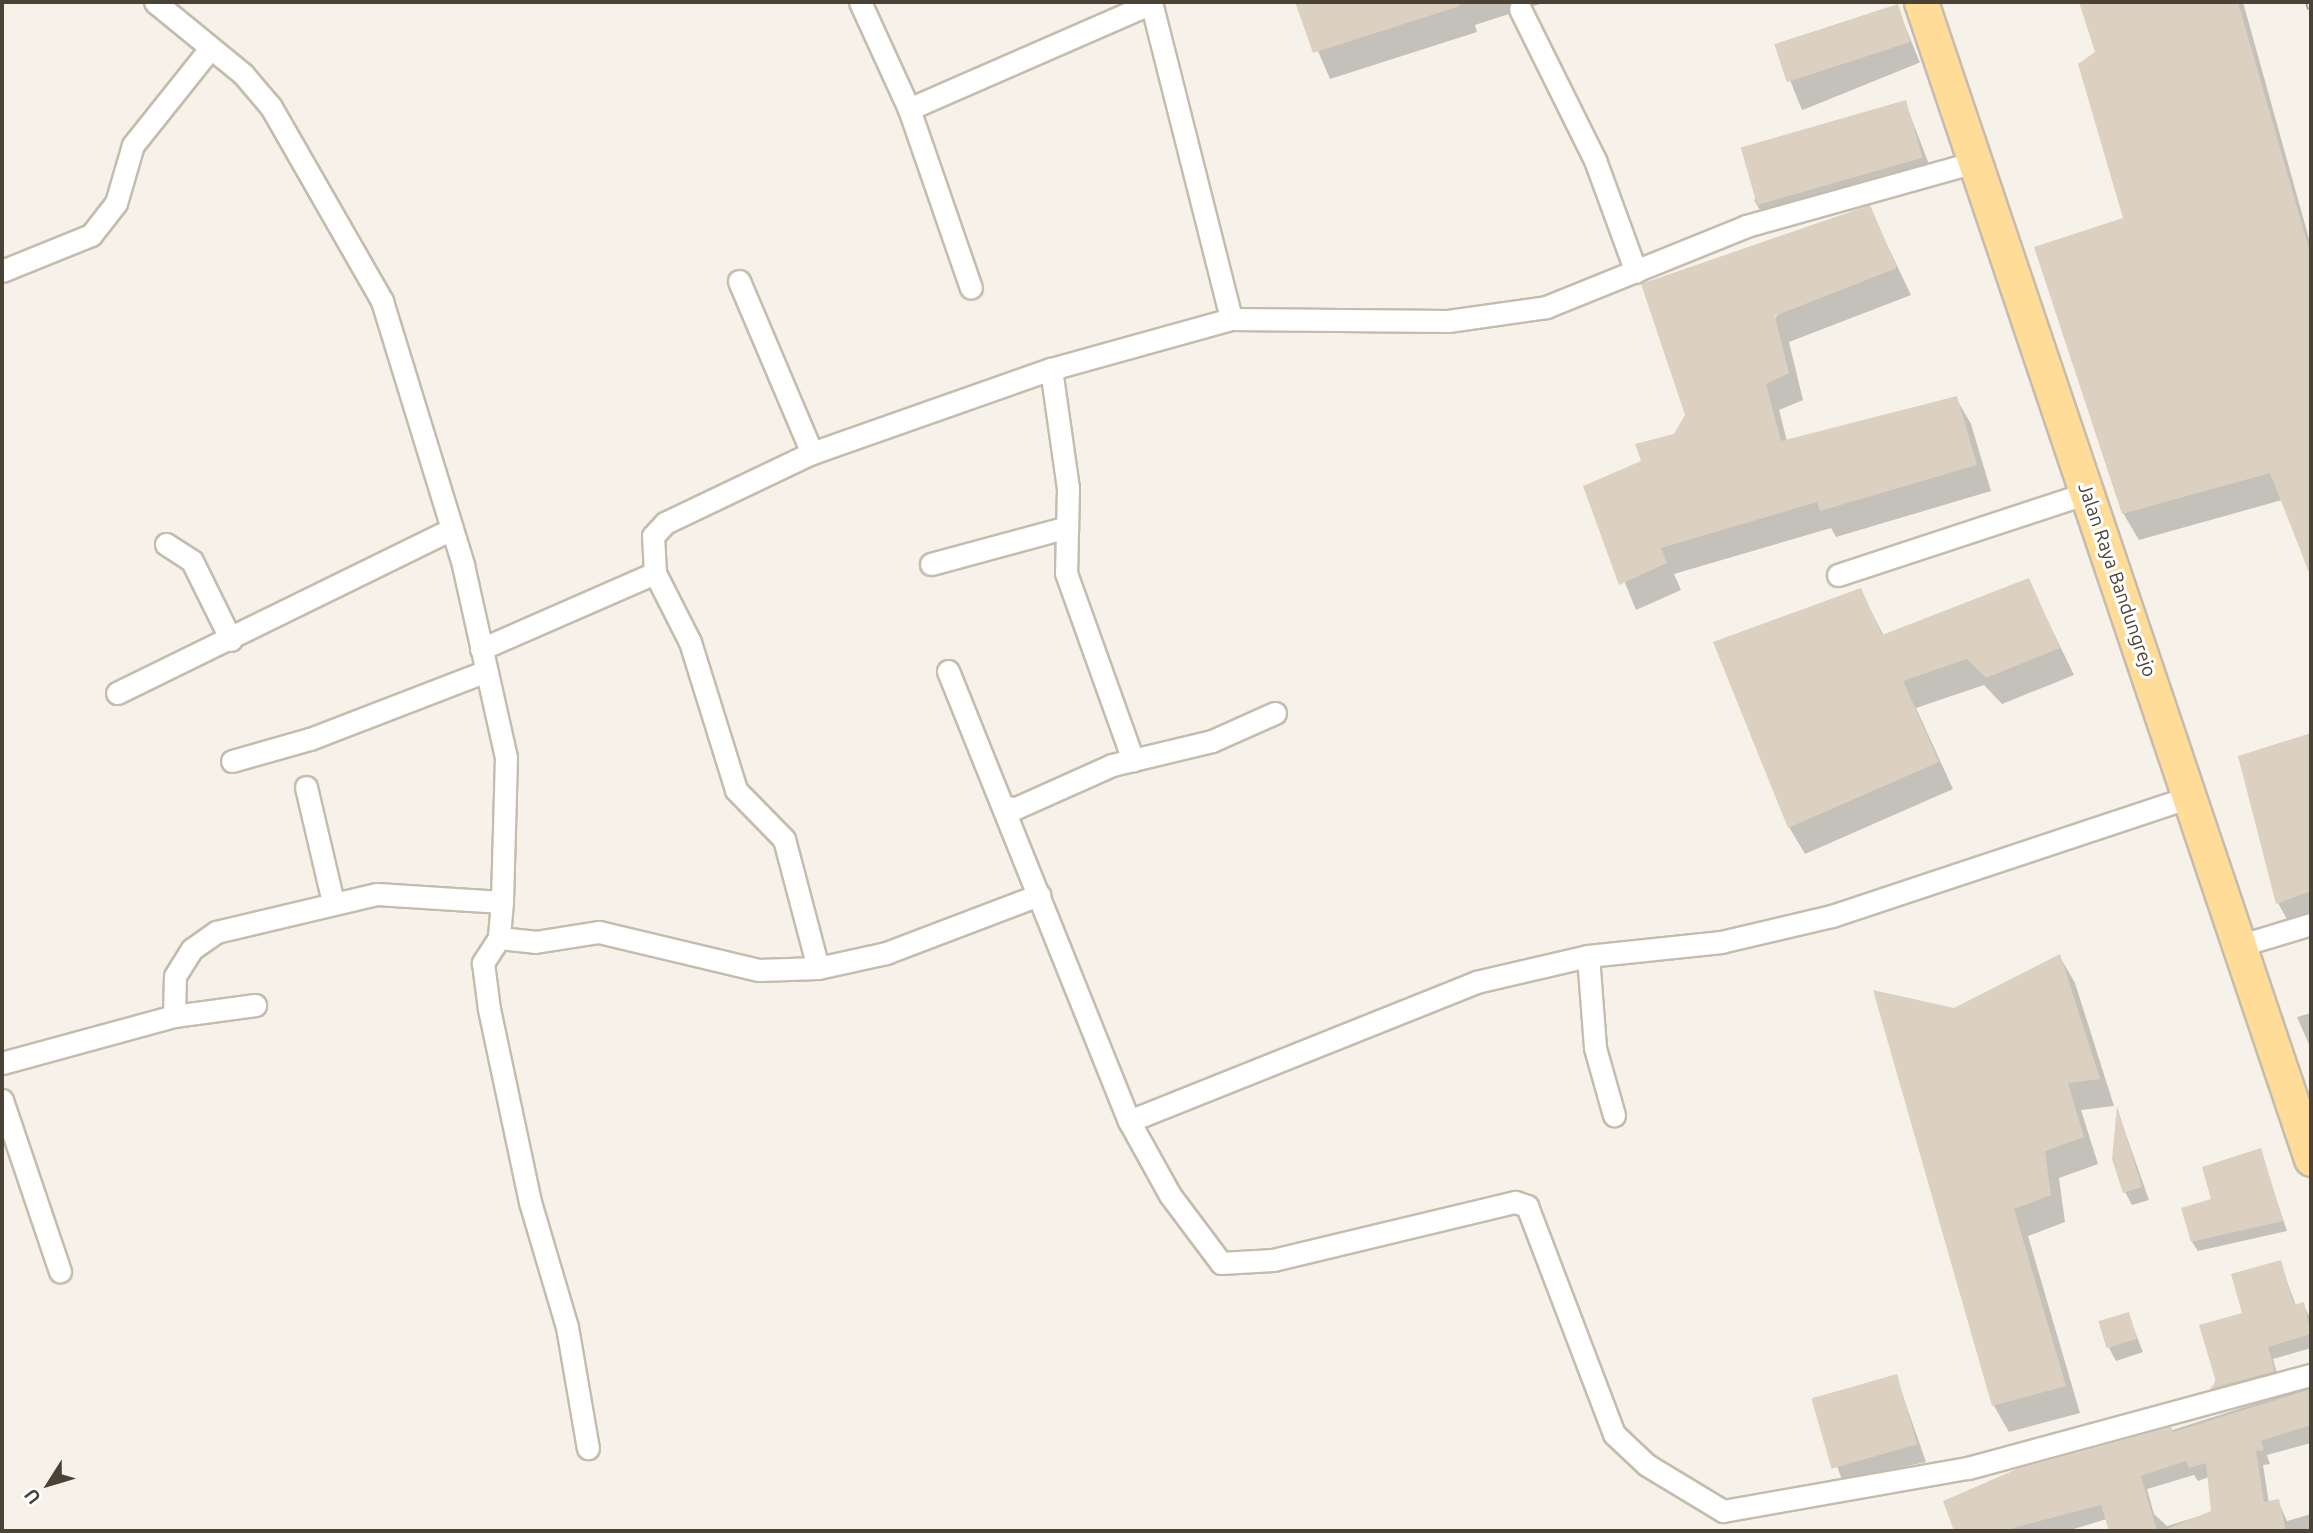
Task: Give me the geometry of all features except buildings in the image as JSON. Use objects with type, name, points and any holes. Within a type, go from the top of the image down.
[{"type":"main road","name":"Jalan Raya Bandungrejo","points":[[1921,2],[1971,163],[2088,493],[2189,797],[2235,947],[2311,1159]]},
{"type":"street","points":[[155,2],[208,51],[243,74],[271,107],[361,255],[396,339],[452,529],[506,757],[499,938],[483,962],[489,1009],[530,1202],[567,1327],[588,1448]]},
{"type":"street","points":[[860,2],[909,109],[971,288]]},
{"type":"street","points":[[909,109],[1152,2],[1231,319]]},
{"type":"street","points":[[1520,9],[1595,160],[1636,272]]},
{"type":"street","points":[[2,271],[91,235],[116,203],[133,145],[208,51]]},
{"type":"street","points":[[818,968],[784,839],[736,790],[690,642],[655,573],[656,530],[812,453],[1051,369],[1231,319],[1500,316],[1546,307],[1779,215],[1971,163]]},
{"type":"street","points":[[739,281],[812,453]]},
{"type":"street","points":[[1051,369],[1067,527],[1066,573],[1133,760]]},
{"type":"street","points":[[1838,575],[2088,493]]},
{"type":"street","points":[[931,564],[1067,527]]},
{"type":"street","points":[[117,693],[231,640],[452,529]]},
{"type":"street","points":[[166,544],[192,561],[231,640]]},
{"type":"street","points":[[481,649],[655,573]]},
{"type":"street","points":[[232,761],[310,739],[486,671]]},
{"type":"street","points":[[948,671],[1129,1121],[1170,1195],[1221,1263],[1273,1260],[1515,1202],[1527,1206],[1614,1434],[1647,1465],[1723,1511],[1968,1468],[2311,1375]]},
{"type":"street","points":[[1004,807],[1016,808],[1073,778],[1212,741],[1275,713]]},
{"type":"street","points":[[306,787],[333,902]]},
{"type":"street","points":[[1129,1121],[1476,982],[1588,956],[1677,950],[1832,916],[2189,797]]},
{"type":"street","points":[[174,1016],[174,976],[192,949],[257,918],[377,894],[502,902]]},
{"type":"street","points":[[499,938],[535,942],[598,932],[759,970],[818,968],[959,930],[1039,895]]},
{"type":"street","points":[[2235,947],[2311,924]]},
{"type":"street","points":[[1588,956],[1595,1048],[1614,1115]]},
{"type":"street","points":[[2,1063],[174,1016],[255,1005]]},
{"type":"street","points":[[2,1100],[60,1271]]},
{"type":"railway","points":[[2309,2],[2311,9]]}]
